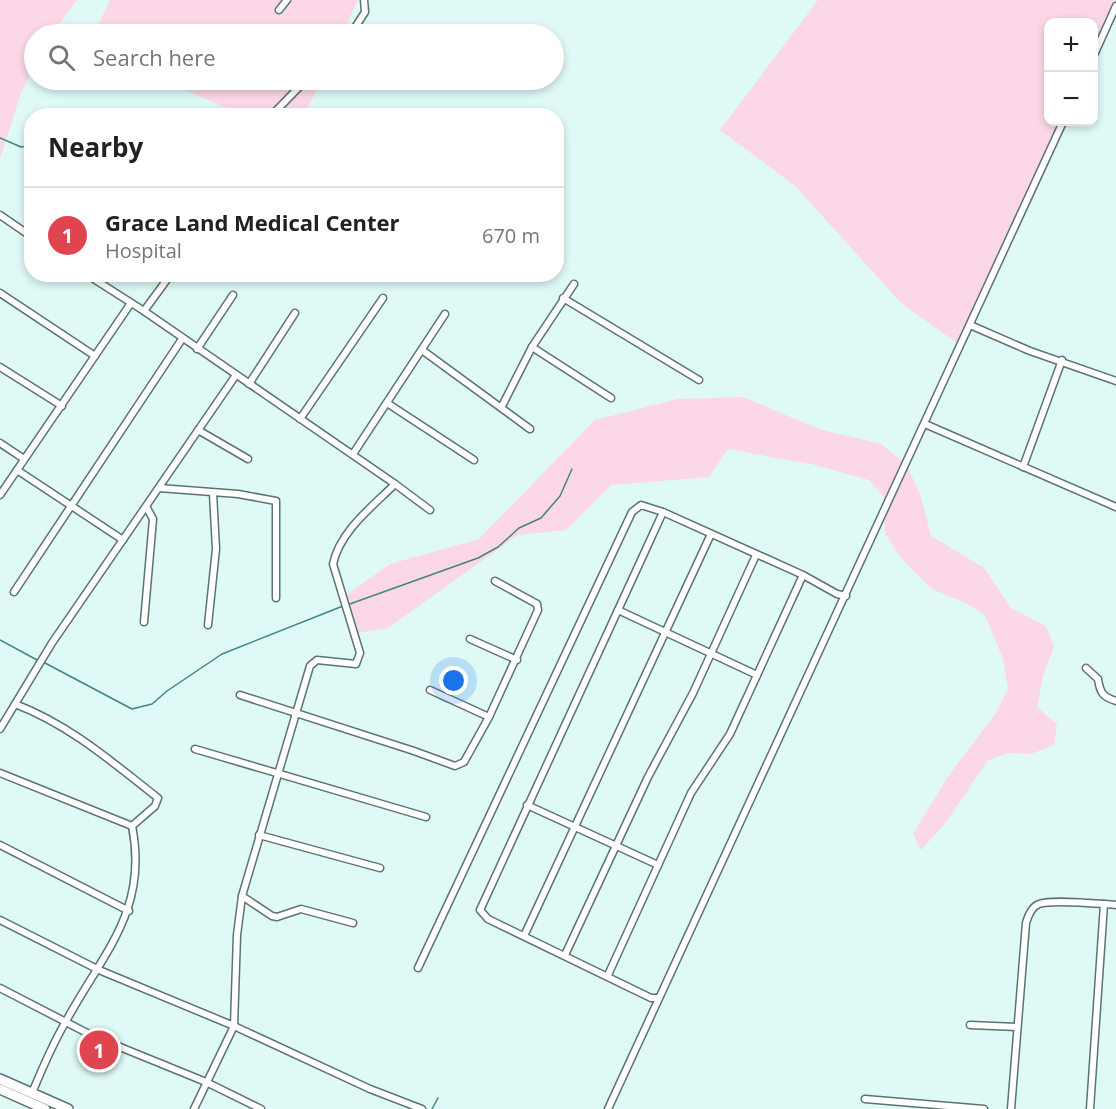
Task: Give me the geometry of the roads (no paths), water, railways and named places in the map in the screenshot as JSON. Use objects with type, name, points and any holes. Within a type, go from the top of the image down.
[{"type":"main road","points":[[0,1079],[68,1109]]},
{"type":"main road","points":[[0,1089],[32,1107],[45,1109]]},
{"type":"street","points":[[279,10],[287,0]]},
{"type":"street","points":[[357,24],[365,12],[364,0]]},
{"type":"street","points":[[1098,46],[1116,6]]},
{"type":"street","points":[[279,108],[296,90]]},
{"type":"street","points":[[608,1109],[657,998],[846,596],[1061,126]]},
{"type":"street","points":[[0,215],[24,232]]},
{"type":"street","points":[[98,282],[353,454],[430,510]]},
{"type":"street","points":[[144,311],[165,282]]},
{"type":"street","points":[[502,405],[532,347],[574,284]]},
{"type":"street","points":[[0,293],[96,356]]},
{"type":"street","points":[[197,349],[233,295]]},
{"type":"street","points":[[300,419],[383,298]]},
{"type":"street","points":[[563,298],[699,380]]},
{"type":"street","points":[[0,495],[131,303]]},
{"type":"street","points":[[249,384],[295,314]]},
{"type":"street","points":[[353,454],[445,314]]},
{"type":"street","points":[[970,325],[1030,351],[1062,360],[1116,381]]},
{"type":"street","points":[[14,592],[182,339]]},
{"type":"street","points":[[532,347],[611,398]]},
{"type":"street","points":[[422,350],[502,405],[530,429]]},
{"type":"street","points":[[1023,467],[1062,360]]},
{"type":"street","points":[[0,367],[62,406]]},
{"type":"street","points":[[0,729],[52,643],[147,508],[236,375]]},
{"type":"street","points":[[387,403],[474,460]]},
{"type":"street","points":[[925,424],[1116,507]]},
{"type":"street","points":[[198,430],[248,459]]},
{"type":"street","points":[[0,443],[24,459]]},
{"type":"street","points":[[17,470],[123,540]]},
{"type":"street","points":[[194,1109],[234,1026],[237,935],[243,896],[259,835],[313,662],[317,660],[356,664],[360,661],[360,653],[333,564],[337,550],[352,527],[395,484]]},
{"type":"street","points":[[159,488],[276,501],[276,598]]},
{"type":"street","points":[[208,625],[216,549],[213,493]]},
{"type":"street","points":[[418,968],[632,512],[641,505],[663,512],[803,575],[837,594],[846,596]]},
{"type":"street","points":[[144,622],[153,519],[147,508]]},
{"type":"street","points":[[657,998],[651,998],[608,975],[488,919],[480,910],[663,512]]},
{"type":"street","points":[[524,936],[711,534]]},
{"type":"street","points":[[565,955],[711,654],[756,555]]},
{"type":"street","points":[[608,975],[691,793],[701,774],[723,747],[803,575]]},
{"type":"street","points":[[240,695],[455,766],[464,762],[517,660],[538,606],[527,596],[495,581]]},
{"type":"street","points":[[618,610],[757,675]]},
{"type":"street","points":[[470,639],[517,660]]},
{"type":"street","points":[[1086,668],[1098,679],[1100,691],[1106,698],[1116,701]]},
{"type":"street","points":[[430,690],[489,717]]},
{"type":"street","points":[[15,704],[48,716],[79,736],[159,798],[154,806],[132,826]]},
{"type":"street","points":[[195,749],[426,817]]},
{"type":"street","points":[[0,773],[132,826]]},
{"type":"street","points":[[527,805],[658,865]]},
{"type":"street","points":[[32,1093],[65,1022],[99,970],[129,910],[137,879],[138,852],[132,826]]},
{"type":"street","points":[[259,835],[380,868]]},
{"type":"street","points":[[0,845],[129,910]]},
{"type":"street","points":[[243,896],[272,916],[277,917],[301,909],[353,923]]},
{"type":"street","points":[[1011,1109],[1026,923],[1030,912],[1039,904],[1116,905]]},
{"type":"street","points":[[1090,1109],[1104,904]]},
{"type":"street","points":[[0,920],[99,970],[234,1026],[370,1089],[422,1109]]},
{"type":"street","points":[[0,988],[65,1022],[206,1082],[261,1109]]},
{"type":"street","points":[[970,1025],[1017,1027]]},
{"type":"street","points":[[865,1099],[984,1109]]},
{"type":"waterway","points":[[0,138],[24,146]]},
{"type":"waterway","points":[[347,605],[478,558],[498,547],[519,528],[541,518],[560,496],[572,469]]},
{"type":"waterway","points":[[45,663],[132,709],[152,704],[167,691],[222,654],[343,606]]},
{"type":"waterway","points":[[0,640],[37,660]]},
{"type":"waterway","points":[[432,1109],[438,1098]]},
{"type":"place","name":"Grace Land Medical Center","points":[[99,1050]]}]
